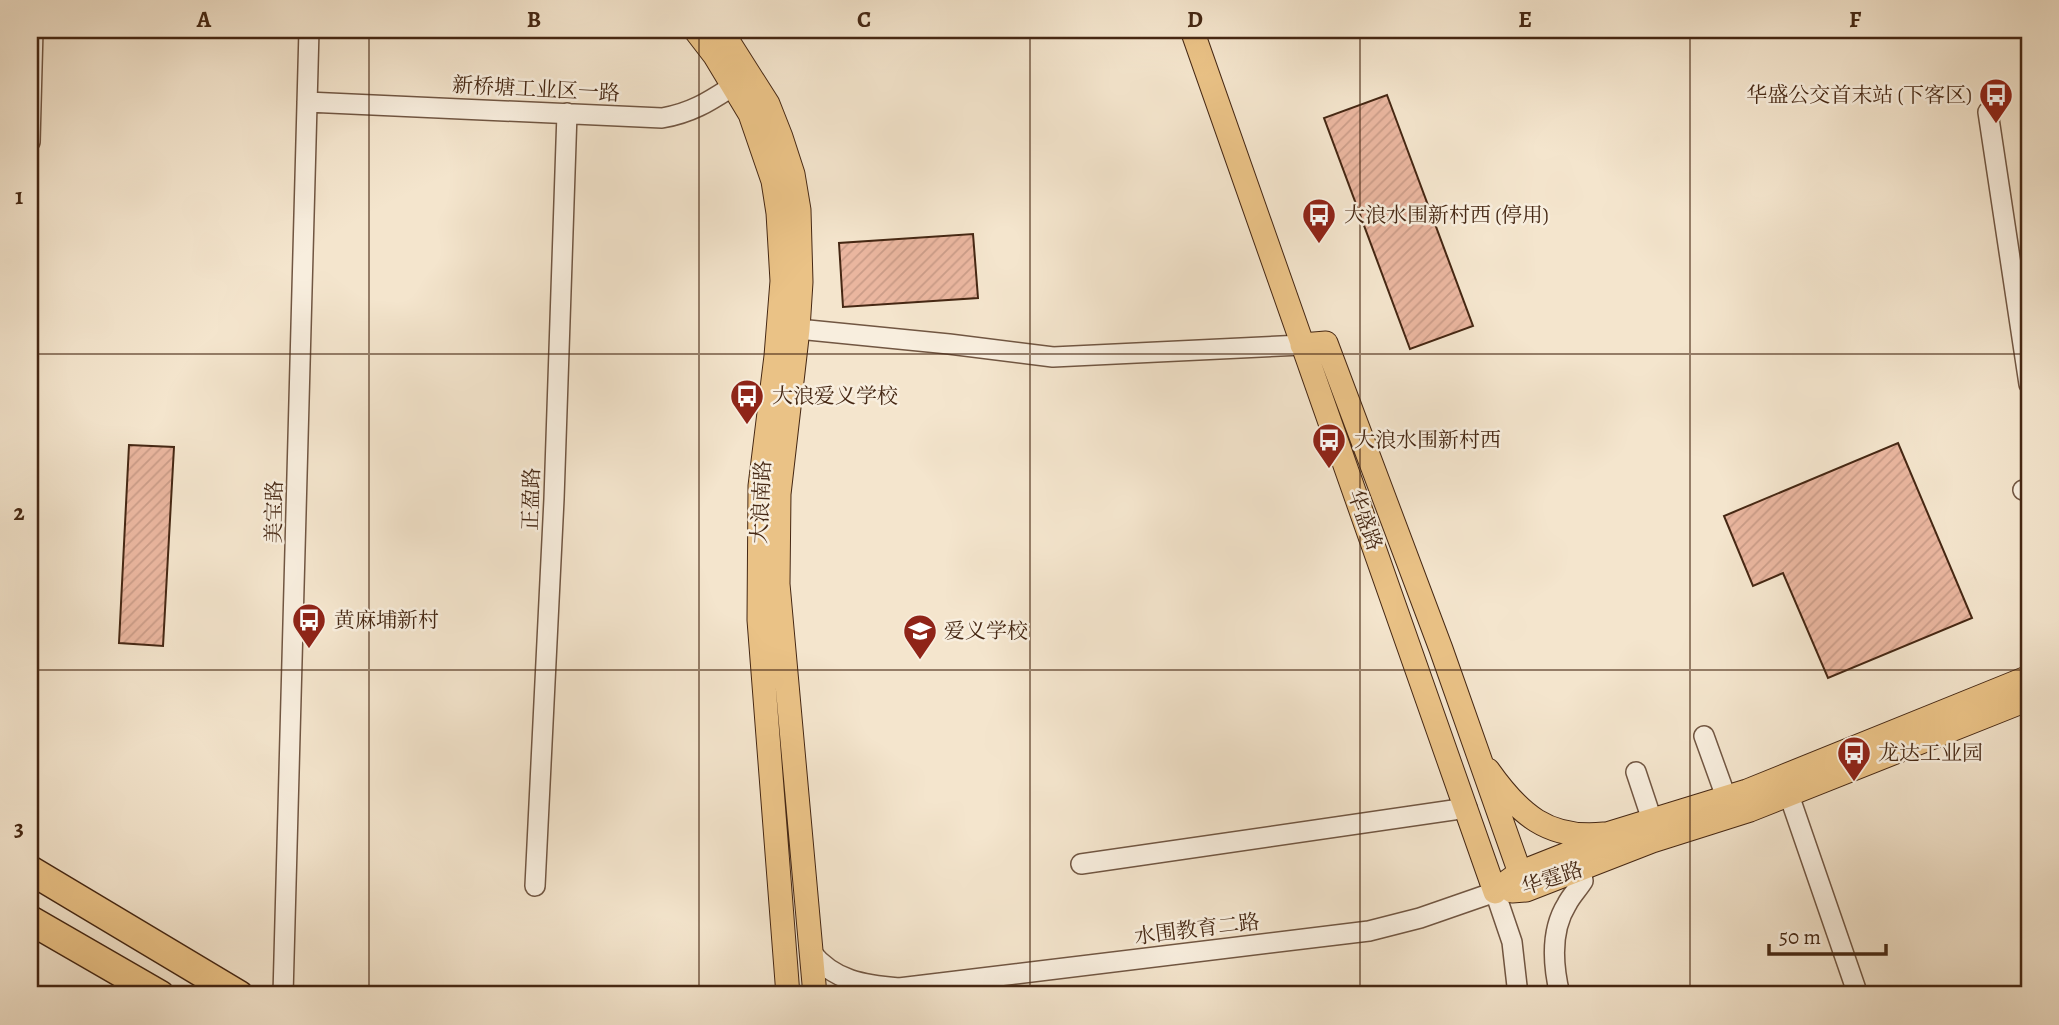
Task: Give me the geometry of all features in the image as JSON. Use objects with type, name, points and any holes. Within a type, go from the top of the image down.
[{"type":"highway","points":[[30,870],[234,992]]},
{"type":"highway","points":[[30,920],[160,995]]},
{"type":"main road","name":"大浪南路","points":[[695,30],[772,115],[793,174],[799,210],[801,243],[798,329],[779,495],[778,584],[814,995]]},
{"type":"main road","name":"大浪南路","points":[[721,30],[742,80],[750,114],[773,181],[781,247],[782,281],[776,356],[760,486],[759,620],[788,995]]},
{"type":"main road","name":"华盛路","points":[[1192,30],[1495,892]]},
{"type":"main road","name":"华盛路","points":[[1302,345],[1326,343],[1523,881]]},
{"type":"main road","name":"华霆路","points":[[1495,892],[1523,881],[1607,834],[1758,786],[2029,677]]},
{"type":"main road","name":"华霆路","points":[[1523,881],[1581,869],[1652,841],[1724,820],[2029,699]]},
{"type":"main road","points":[[1479,755],[1513,799],[1545,827],[1575,836],[1607,834]]},
{"type":"street","points":[[30,142],[33,30]]},
{"type":"street","name":"美宝路","points":[[283,995],[309,30]]},
{"type":"street","name":"新桥塘工业区一路","points":[[307,102],[662,117],[684,114],[742,80]]},
{"type":"street","points":[[1988,112],[1996,229],[2029,384]]},
{"type":"street","name":"正盈路","points":[[535,886],[554,513],[567,113]]},
{"type":"street","points":[[798,329],[1053,357],[1302,345]]},
{"type":"street","points":[[1704,736],[1726,797]]},
{"type":"street","points":[[1636,772],[1652,820]]},
{"type":"street","points":[[1789,795],[1858,995]]},
{"type":"street","points":[[1081,864],[1467,808]]},
{"type":"street","points":[[1560,995],[1554,962],[1556,933],[1565,905],[1583,881],[1581,869]]},
{"type":"street","points":[[1495,892],[1512,942],[1518,995]]},
{"type":"street","name":"水围教育二路","points":[[899,988],[1369,931],[1420,918],[1495,892]]},
{"type":"street","points":[[811,952],[826,968],[845,979],[872,986],[899,988]]},
{"type":"street","points":[[881,995],[899,988]]},
{"type":"building","points":[[1387,95],[1473,326],[1410,349],[1324,118]]},
{"type":"building","points":[[973,234],[978,298],[843,307],[839,243]]},
{"type":"building","points":[[1898,443],[1972,618],[1828,678],[1783,573],[1753,586],[1724,516]]},
{"type":"building","points":[[129,445],[174,447],[163,646],[119,643]]},
{"type":"place","name":"华盛公交首末站 (下客区)","points":[[1996,125]]},
{"type":"place","name":"大浪水围新村西 (停用)","points":[[1319,245]]},
{"type":"place","name":"大浪爱义学校","points":[[747,426]]},
{"type":"place","name":"大浪水围新村西","points":[[1329,470]]},
{"type":"place","name":"黄麻埔新村","points":[[309,650]]},
{"type":"place","name":"爱义学校","points":[[920,661]]},
{"type":"place","name":"龙达工业园","points":[[1854,783]]}]
